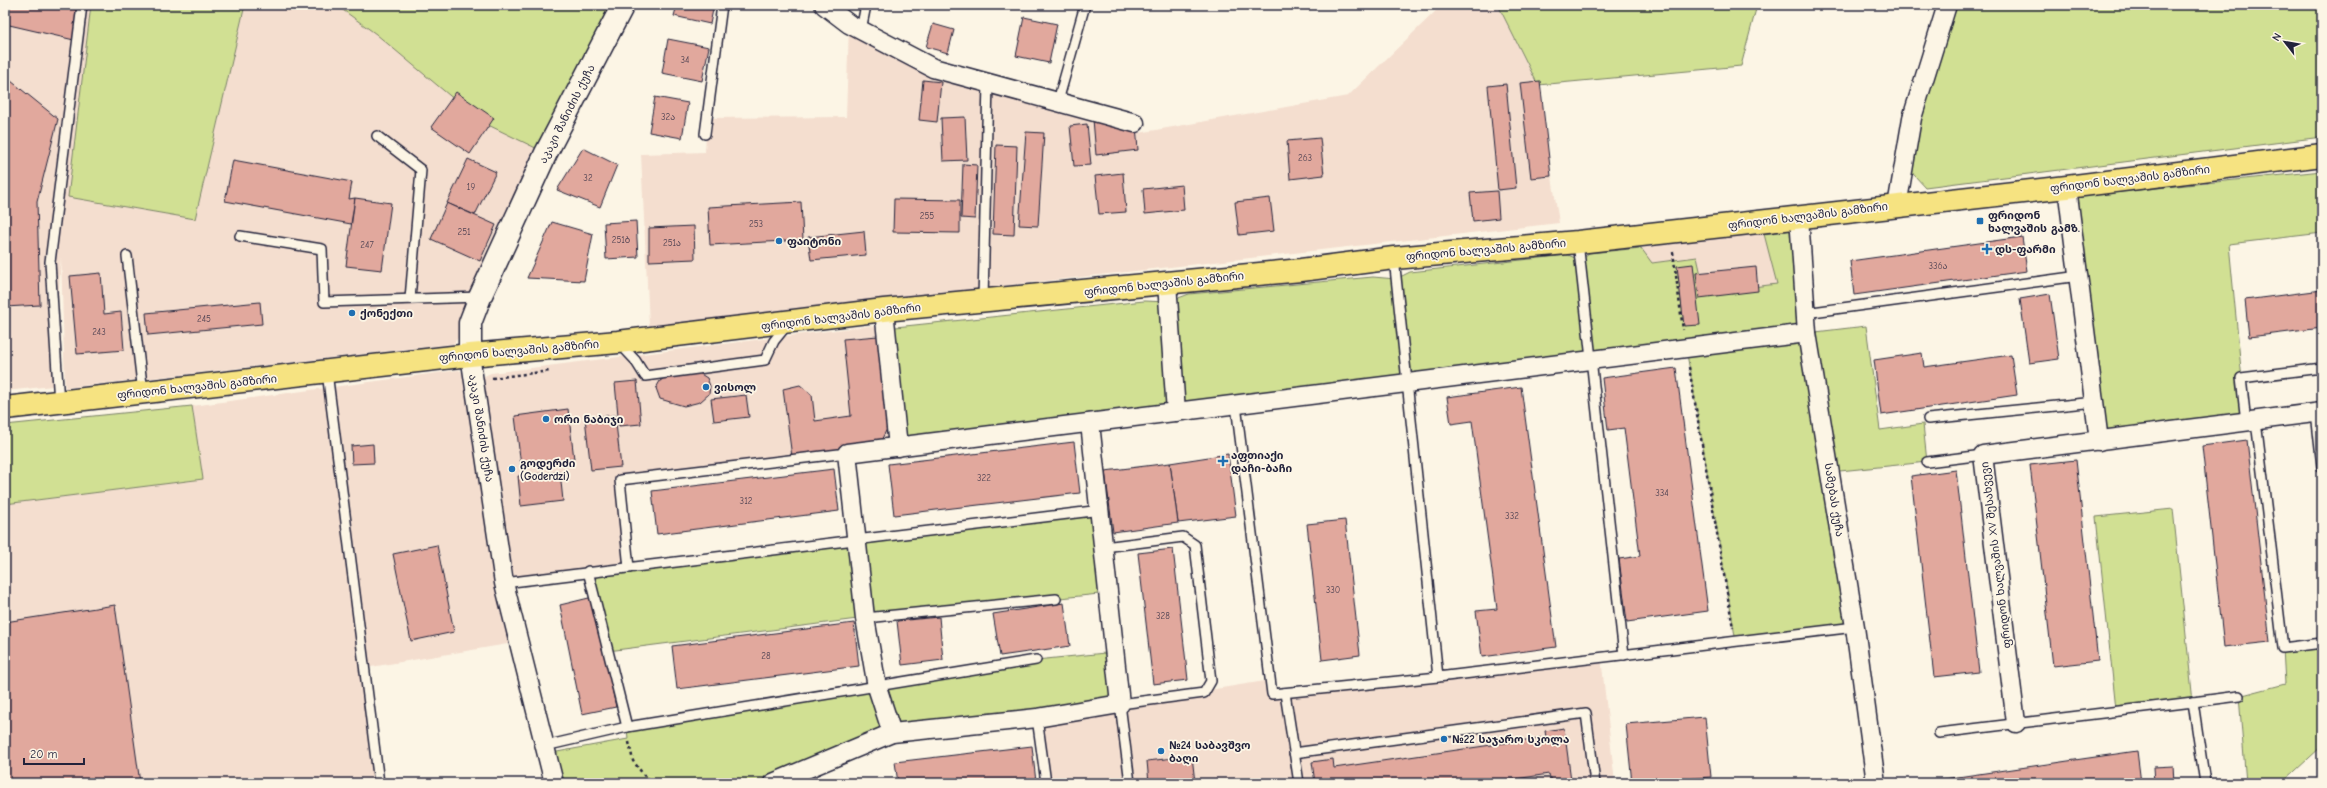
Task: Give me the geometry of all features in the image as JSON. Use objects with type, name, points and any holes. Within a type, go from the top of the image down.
[{"type":"main road","name":"ფრიდონ ხალვაშის გამზირი","points":[[5,408],[470,355],[618,342],[789,323],[884,310],[983,302],[1302,270],[1394,258],[1578,242],[1671,232],[2067,187],[2322,155]]},
{"type":"street","name":"აკაკი შანიძის ქუჩა","points":[[554,783],[504,583],[470,355],[470,323],[480,297],[546,153],[623,5]]},
{"type":"street","points":[[824,5],[860,30],[933,68],[1135,123]]},
{"type":"street","points":[[1897,206],[1912,118],[1947,5]]},
{"type":"street","points":[[2067,187],[2099,441]]},
{"type":"street","name":"სამებას ქუჩა","points":[[1799,217],[1807,333],[1855,627],[1876,783]]},
{"type":"street","points":[[1167,283],[1176,412]]},
{"type":"street","points":[[884,310],[898,447]]},
{"type":"street","points":[[892,733],[877,687],[865,618],[847,453],[1807,333]]},
{"type":"street","name":"ფრიდონ ხალვაშის XV შესახვევი","points":[[2016,723],[1983,455],[2319,413]]},
{"type":"street","points":[[773,783],[892,733],[1037,718],[1120,704],[1101,510],[1090,423]]},
{"type":"lane","points":[[59,403],[50,262],[82,5]]},
{"type":"lane","points":[[705,134],[722,5]]},
{"type":"lane","points":[[860,30],[866,5]]},
{"type":"lane","points":[[1058,101],[1085,5]]},
{"type":"lane","points":[[983,302],[988,82]]},
{"type":"lane","points":[[377,136],[421,170],[410,299]]},
{"type":"lane","points":[[240,236],[322,249],[324,302],[480,297]]},
{"type":"lane","points":[[1578,242],[1624,655]]},
{"type":"lane","points":[[127,256],[142,393]]},
{"type":"lane","points":[[1394,258],[1438,676]]},
{"type":"lane","points":[[1805,314],[2079,276]]},
{"type":"lane","points":[[618,342],[635,360],[645,376],[765,360],[774,341],[789,323]]},
{"type":"lane","points":[[2322,368],[2241,378],[2251,422],[2283,648],[2322,643]]},
{"type":"lane","points":[[327,372],[379,783]]},
{"type":"lane","points":[[1928,419],[2095,402]]},
{"type":"lane","points":[[1236,405],[1272,694],[1624,655],[1855,627]]},
{"type":"lane","points":[[2319,413],[2322,467]]},
{"type":"lane","points":[[629,568],[620,480],[847,453]]},
{"type":"lane","points":[[1928,462],[1983,455]]},
{"type":"lane","points":[[504,583],[1101,510]]},
{"type":"lane","points":[[1104,547],[1183,537],[1195,545],[1211,681],[1204,693],[1120,704],[1130,783]]},
{"type":"lane","points":[[588,572],[627,727]]},
{"type":"lane","points":[[865,618],[1056,599]]},
{"type":"lane","points":[[544,746],[627,727],[1036,660]]},
{"type":"lane","points":[[1285,693],[1299,783]]},
{"type":"lane","points":[[1939,733],[2239,696]]},
{"type":"lane","points":[[2193,702],[2205,783]]},
{"type":"lane","points":[[1294,753],[1586,713],[1595,783]]},
{"type":"lane","points":[[1037,718],[1046,783]]},
{"type":"path","points":[[1671,232],[1678,306],[1736,642]]},
{"type":"path","points":[[627,727],[633,761],[650,783]]},
{"type":"shaded area","points":[[5,5],[91,5],[68,197],[195,219],[245,5],[336,5],[546,153],[470,323],[453,344],[65,388],[61,257],[53,386],[5,391]]},
{"type":"shaded area","points":[[1442,5],[1498,5],[1538,85],[1559,223],[649,326],[641,154],[705,152],[707,118],[846,117],[849,24],[933,68],[1135,123],[1139,133],[1348,96]]},
{"type":"shaded area","points":[[1782,228],[1799,229],[1765,234],[1777,284],[1705,293],[1697,257],[1652,263],[1641,248]]},
{"type":"shaded area","points":[[868,326],[886,328],[898,447],[621,480],[629,568],[504,583],[519,642],[365,668],[379,783],[5,783],[5,504],[202,479],[192,406],[459,370],[474,381],[491,373]]},
{"type":"shaded area","name":"№22 საჯარო სკოლა","points":[[1601,657],[1615,783],[1046,783],[1037,718],[1271,680],[1272,694]]},
{"type":"green space","points":[[91,5],[245,5],[195,219],[68,197]]},
{"type":"green space","points":[[336,5],[623,5],[546,153],[480,121],[376,34]]},
{"type":"green space","points":[[1498,5],[1757,5],[1741,66],[1538,85]]},
{"type":"green space","points":[[1947,5],[2322,5],[2322,137],[1925,187],[1905,165]]},
{"type":"green space","points":[[2322,171],[2322,233],[2229,244],[2246,422],[2099,441],[2070,200],[2080,196]]},
{"type":"green space","points":[[1799,229],[1807,333],[1866,326],[1880,430],[1923,424],[1927,462],[1830,472],[1855,627],[1736,642],[1686,348],[898,447],[886,328],[1144,301],[1168,302],[1189,294],[1373,277],[1396,279],[1410,272],[1568,255],[1580,260],[1589,253],[1641,248],[1652,263],[1697,257],[1705,293],[1777,284],[1764,234]]},
{"type":"green space","points":[[192,406],[203,479],[5,504],[5,425]]},
{"type":"green space","points":[[2173,509],[2193,702],[2116,710],[2096,517]]},
{"type":"green space","points":[[1101,510],[1109,593],[865,618],[608,651],[588,572]]},
{"type":"green space","points":[[2322,643],[2322,746],[2282,783],[2246,783],[2239,696],[2285,684],[2283,648]]},
{"type":"green space","points":[[1115,652],[1120,704],[892,733],[773,783],[554,783],[546,754],[628,739],[627,727],[1036,660]]},
{"type":"building","points":[[5,5],[79,5],[74,40],[5,24]]},
{"type":"building","points":[[677,5],[714,5],[710,24],[674,16]]},
{"type":"building","points":[[1024,17],[1057,24],[1049,63],[1016,56]]},
{"type":"building","points":[[933,24],[954,30],[948,53],[926,47]]},
{"type":"building","points":[[668,39],[709,47],[702,81],[662,73]]},
{"type":"building","points":[[923,80],[941,82],[937,122],[919,120]]},
{"type":"building","points":[[5,81],[11,81],[58,119],[37,202],[40,305],[5,307]]},
{"type":"building","points":[[1540,81],[1551,176],[1531,178],[1520,83]]},
{"type":"building","points":[[1506,84],[1516,188],[1498,190],[1488,86]]},
{"type":"building","points":[[456,92],[494,118],[470,154],[431,127]]},
{"type":"building","points":[[655,97],[688,103],[682,138],[649,132]]},
{"type":"building","points":[[965,117],[967,160],[943,161],[941,118]]},
{"type":"building","points":[[1093,119],[1136,125],[1138,150],[1096,155]]},
{"type":"building","points":[[1087,124],[1091,165],[1074,166],[1070,126]]},
{"type":"building","points":[[1026,132],[1044,133],[1038,226],[1019,225]]},
{"type":"building","points":[[1320,138],[1324,175],[1290,179],[1287,141]]},
{"type":"building","points":[[996,145],[1017,146],[1014,235],[993,234]]},
{"type":"building","points":[[583,148],[617,165],[600,207],[557,190]]},
{"type":"building","points":[[468,159],[496,172],[475,215],[447,203]]},
{"type":"building","points":[[233,160],[352,182],[349,199],[355,198],[351,224],[225,201]]},
{"type":"building","points":[[963,164],[977,165],[975,219],[961,218]]},
{"type":"building","points":[[1123,173],[1126,212],[1099,214],[1095,176]]},
{"type":"building","points":[[1182,185],[1184,210],[1145,214],[1143,189]]},
{"type":"building","points":[[1497,191],[1499,218],[1473,221],[1470,193]]},
{"type":"building","points":[[355,198],[391,203],[382,270],[346,266]]},
{"type":"building","points":[[1270,198],[1274,231],[1239,235],[1235,202]]},
{"type":"building","points":[[894,199],[960,200],[960,233],[893,232]]},
{"type":"building","points":[[801,202],[803,240],[710,245],[708,207]]},
{"type":"building","points":[[447,203],[496,225],[480,261],[431,239]]},
{"type":"building","points":[[636,221],[638,257],[606,259],[604,223]]},
{"type":"building","points":[[552,222],[593,234],[584,281],[527,278]]},
{"type":"building","points":[[694,226],[695,259],[649,261],[649,228]]},
{"type":"building","points":[[864,231],[866,255],[811,260],[808,237]]},
{"type":"building","points":[[2022,237],[2027,271],[1854,295],[1850,261]]},
{"type":"building","points":[[1693,264],[1700,325],[1684,326],[1677,266]]},
{"type":"building","points":[[1756,267],[1758,291],[1699,298],[1696,273]]},
{"type":"building","points":[[101,273],[104,314],[121,312],[124,350],[77,354],[70,276]]},
{"type":"building","points":[[2322,290],[2322,328],[2249,337],[2245,300]]},
{"type":"building","points":[[2050,294],[2059,359],[2029,363],[2020,299]]},
{"type":"building","points":[[260,302],[262,324],[148,335],[146,313]]},
{"type":"building","points":[[878,336],[887,429],[878,446],[792,457],[783,389],[800,385],[812,395],[815,421],[851,416],[843,339]]},
{"type":"building","points":[[1922,353],[1924,367],[2011,355],[2017,395],[1881,415],[1874,360]]},
{"type":"building","points":[[1676,368],[1708,611],[1627,622],[1619,559],[1640,556],[1624,428],[1608,430],[1602,378]]},
{"type":"building","points":[[691,372],[699,373],[707,378],[710,386],[709,394],[700,402],[684,406],[660,399],[656,388],[660,381],[666,377]]},
{"type":"building","points":[[637,381],[641,424],[619,426],[615,383]]},
{"type":"building","points":[[1521,387],[1556,647],[1482,657],[1476,611],[1497,609],[1472,421],[1451,424],[1447,397]]},
{"type":"building","points":[[746,395],[749,417],[714,421],[711,399]]},
{"type":"building","points":[[568,409],[574,459],[521,466],[515,416]]},
{"type":"building","points":[[615,415],[621,467],[591,470],[585,418]]},
{"type":"building","points":[[2247,440],[2270,642],[2224,647],[2202,446]]},
{"type":"building","points":[[1074,442],[1080,493],[894,515],[888,464]]},
{"type":"building","points":[[373,444],[374,463],[352,464],[351,446]]},
{"type":"building","points":[[1228,454],[1236,516],[1178,523],[1170,463]]},
{"type":"building","points":[[2076,460],[2098,661],[2053,666],[2030,465]]},
{"type":"building","points":[[1170,463],[1178,523],[1113,532],[1105,471]]},
{"type":"building","points":[[834,469],[839,511],[657,534],[652,491]]},
{"type":"building","points":[[1956,470],[1979,672],[1934,677],[1911,476]]},
{"type":"building","points":[[560,472],[563,501],[521,506],[518,476]]},
{"type":"building","points":[[1345,520],[1360,655],[1322,660],[1307,524]]},
{"type":"building","points":[[437,545],[454,632],[411,641],[393,554]]},
{"type":"building","points":[[1173,549],[1188,680],[1153,684],[1138,553]]},
{"type":"building","points":[[593,597],[616,707],[582,714],[560,605]]},
{"type":"building","points":[[1064,603],[1070,646],[1000,656],[993,614]]},
{"type":"building","points":[[115,605],[140,783],[5,783],[5,622]]},
{"type":"building","points":[[939,617],[943,660],[902,665],[897,621]]},
{"type":"building","points":[[854,623],[859,666],[677,689],[672,646]]},
{"type":"building","points":[[1705,717],[1711,777],[1632,783],[1626,724]]},
{"type":"building","points":[[1564,728],[1571,780],[1551,783],[1549,774],[1488,783],[1315,783],[1312,762],[1333,759],[1334,768],[1546,737],[1545,731]]},
{"type":"building","points":[[1032,746],[1036,782],[898,783],[895,762]]},
{"type":"building","points":[[2137,751],[2141,783],[1938,783],[1937,780]]},
{"type":"building","points":[[1192,756],[1195,783],[1149,783],[1147,761]]},
{"type":"building","points":[[2173,766],[2174,783],[2154,783],[2153,767]]},
{"type":"place","name":"ფრიდონ ხალვაშის გამზ.","points":[[1980,221]]},
{"type":"place","name":"ფაიტონი","points":[[779,241]]},
{"type":"place","name":"დს-ფარმი","points":[[1987,249]]},
{"type":"place","name":"ქონექთი","points":[[352,313]]},
{"type":"place","name":"ვისოლ","points":[[706,387]]},
{"type":"place","name":"ორი ნაბიჯი","points":[[546,419]]},
{"type":"place","name":"აფთიაქი დაჩი-ბაჩი","points":[[1223,461]]},
{"type":"place","name":"გოდერძი (Goderdzi)","points":[[512,469]]},
{"type":"place","name":"№22 საჯარო სკოლა","points":[[1444,739]]},
{"type":"place","name":"№24 საბავშვო ბაღი","points":[[1161,751]]}]
